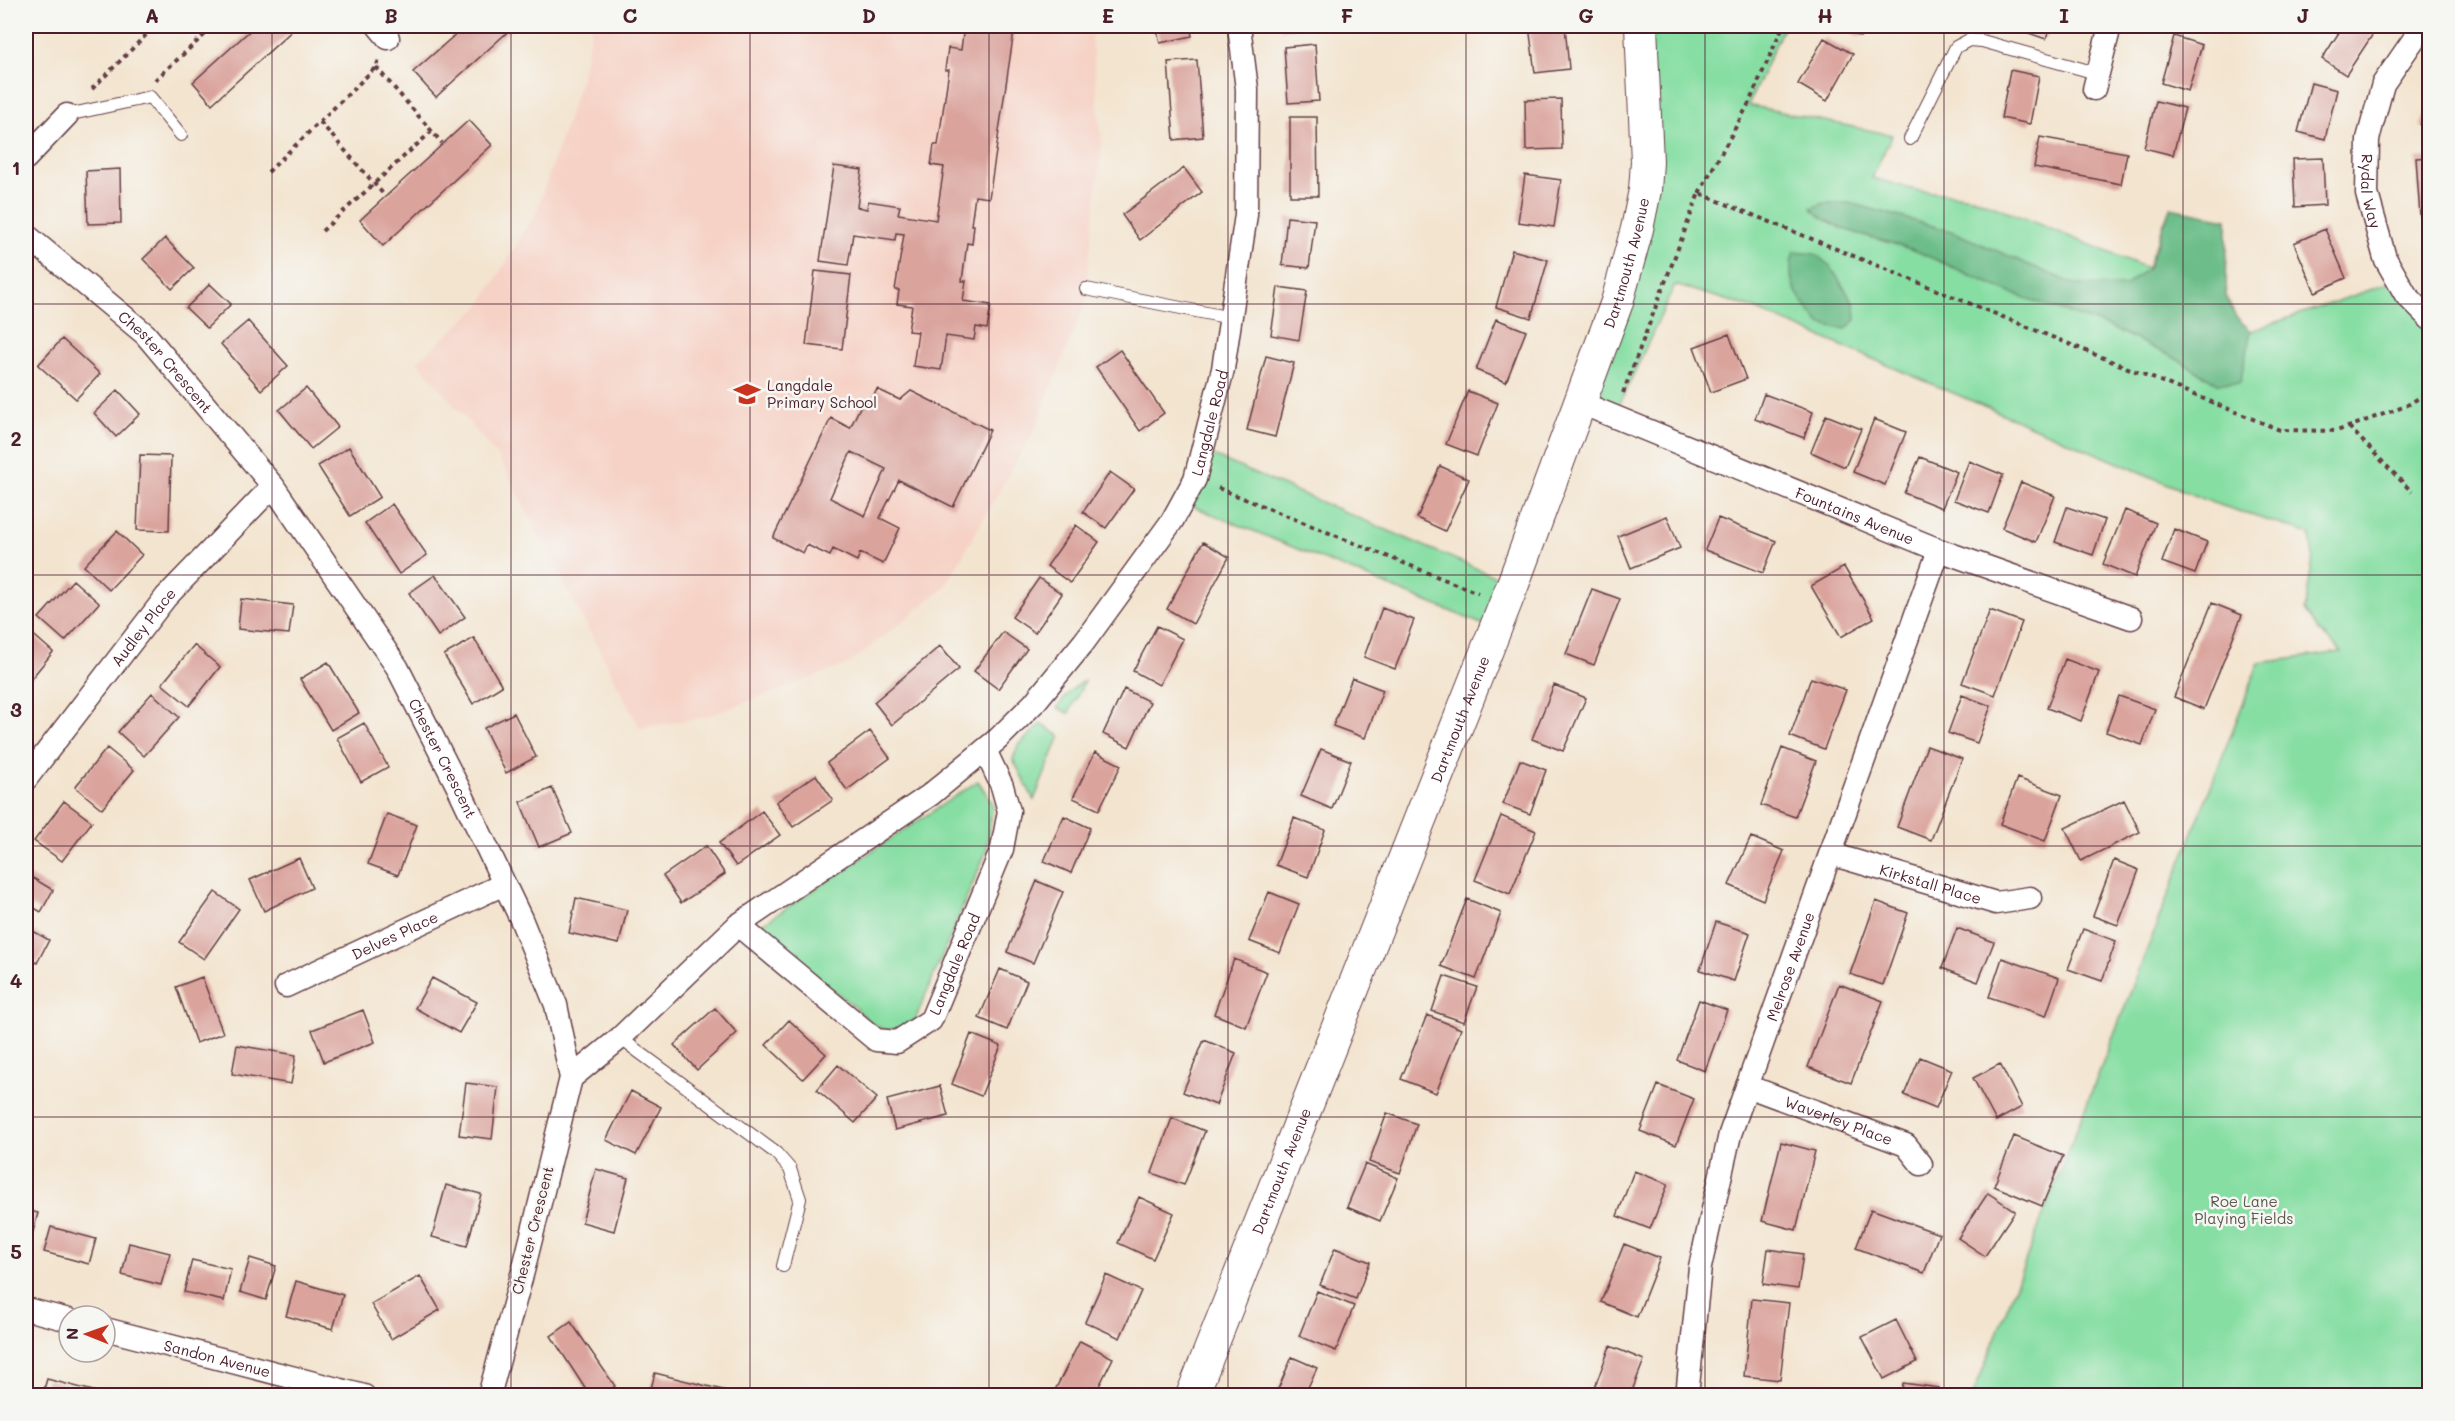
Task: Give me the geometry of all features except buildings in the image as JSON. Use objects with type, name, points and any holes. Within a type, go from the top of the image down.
[{"type":"street","name":"Langdale Road","points":[[571,1078],[620,1038],[738,925],[930,795],[985,750],[1034,702],[1084,642],[1172,521],[1195,479],[1223,369],[1246,215],[1247,89],[1239,26]]},
{"type":"street","name":"Dartmouth Avenue","points":[[1192,1395],[1504,604],[1581,404],[1617,302],[1645,190],[1646,133],[1641,26]]},
{"type":"street","points":[[2095,81],[2110,26]]},
{"type":"street","name":"Rydal Way","points":[[2423,26],[2384,84],[2368,139],[2367,194],[2385,258],[2406,295],[2430,319]]},
{"type":"street","points":[[26,158],[67,115]]},
{"type":"street","name":"Chester Crescent","points":[[26,235],[145,334],[273,486],[396,667],[460,791],[504,884],[556,1005],[571,1078],[523,1271],[489,1395]]},
{"type":"street","name":"Fountains Avenue","points":[[1581,404],[1939,550],[2131,618]]},
{"type":"street","name":"Audley Place","points":[[26,779],[166,597],[273,486]]},
{"type":"street","name":"Melrose Avenue","points":[[1687,1395],[1700,1267],[1730,1134],[1939,550]]},
{"type":"street","name":"Langdale Road","points":[[738,925],[876,1040],[897,1042],[931,1020],[1002,849],[1010,811],[1002,786],[985,750]]},
{"type":"street","name":"Kirkstall Place","points":[[1831,854],[1996,903],[2030,898]]},
{"type":"street","name":"Delves Place","points":[[286,986],[504,884]]},
{"type":"street","name":"Waverley Place","points":[[1747,1086],[1906,1145],[1921,1164]]},
{"type":"street","points":[[26,1309],[57,1317]]},
{"type":"street","name":"Sandon Avenue","points":[[117,1332],[364,1395]]},
{"type":"lane","points":[[1910,139],[1956,47],[1969,40],[1982,41],[2095,81]]},
{"type":"lane","points":[[67,115],[150,97],[182,135]]},
{"type":"lane","points":[[1086,289],[1231,318]]},
{"type":"lane","points":[[620,1038],[776,1153],[790,1169],[800,1199],[783,1266]]},
{"type":"path","points":[[67,115],[154,26]]},
{"type":"path","points":[[132,101],[214,26]]},
{"type":"path","points":[[1614,416],[1699,193],[1748,105],[1783,26]]},
{"type":"path","points":[[268,172],[376,67],[383,32]]},
{"type":"path","points":[[376,67],[442,143]]},
{"type":"path","points":[[320,122],[385,196]]},
{"type":"path","points":[[322,231],[432,131]]},
{"type":"path","points":[[1699,193],[2280,430],[2337,431],[2406,406],[2430,391]]},
{"type":"path","points":[[2349,427],[2412,492]]},
{"type":"path","points":[[1195,479],[1504,604]]},
{"type":"shaded area","name":"Langdale Primary School","points":[[592,26],[1090,26],[1102,144],[1084,305],[1035,428],[944,588],[849,664],[706,717],[640,728],[499,458],[417,361],[479,307],[536,213],[581,80]]},
{"type":"green space","name":"Roe Lane Playing Fields","points":[[1641,26],[1784,26],[1748,105],[1892,135],[1872,178],[1916,190],[1972,197],[2147,268],[2170,208],[2227,219],[2226,296],[2235,316],[2251,331],[2399,280],[2430,319],[2429,1395],[1973,1395],[2259,663],[2342,652],[2319,631],[2305,610],[2313,557],[2310,534],[2213,503],[1750,307],[1675,285],[1614,416],[1581,403],[1637,229]]},
{"type":"green space","points":[[1824,203],[1850,203],[1951,231],[2076,285],[2125,286],[2148,268],[2170,208],[2227,219],[2226,296],[2235,316],[2251,331],[2240,383],[2217,383],[2173,357],[2109,327],[2011,293],[1914,250],[1843,229],[1821,217],[1811,208]]},
{"type":"green space","points":[[1794,252],[1815,254],[1830,266],[1855,305],[1856,320],[1846,329],[1820,324],[1801,299],[1792,283],[1791,263]]},
{"type":"green space","points":[[1202,451],[1513,584],[1489,627],[1187,504]]},
{"type":"green space","points":[[1085,680],[1069,713],[1057,708],[1070,691]]},
{"type":"green space","points":[[1041,724],[1060,736],[1034,800],[1013,759],[1018,746]]},
{"type":"green space","points":[[978,781],[993,804],[986,852],[915,1020],[899,1029],[886,1030],[875,1026],[851,1004],[755,929]]},
{"type":"place","name":"Langdale Primary School","points":[[747,394]]}]
